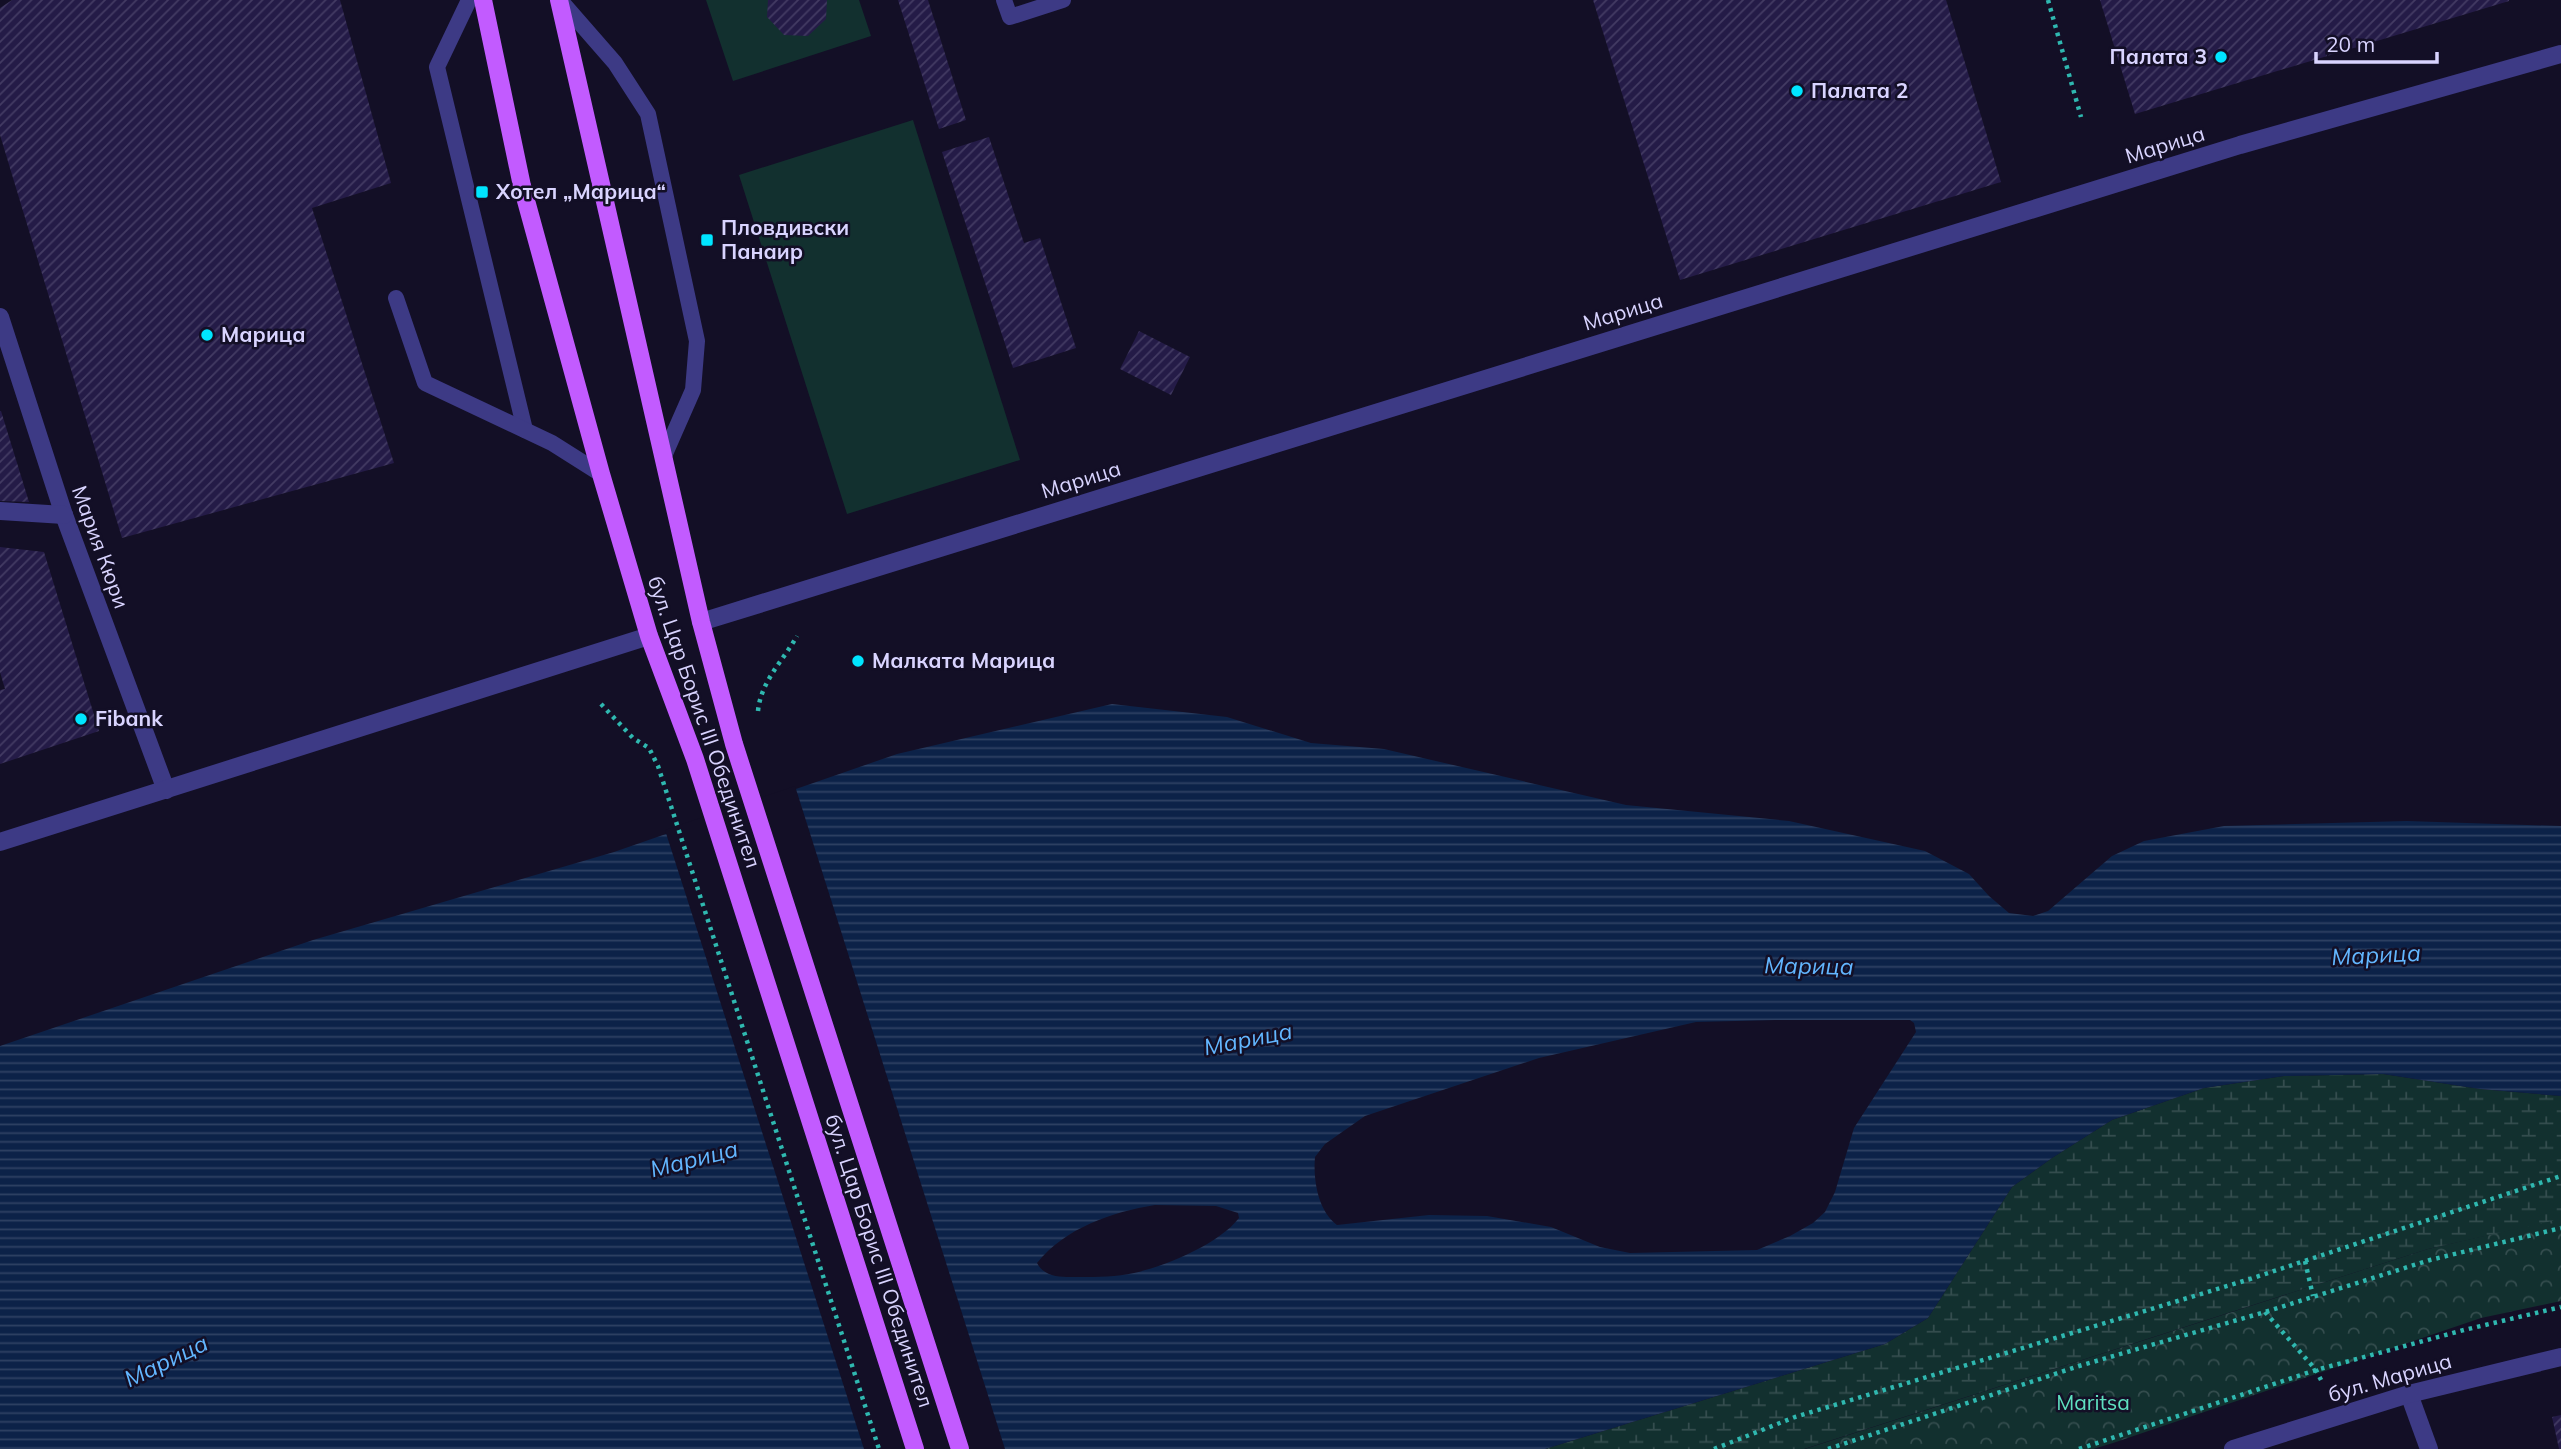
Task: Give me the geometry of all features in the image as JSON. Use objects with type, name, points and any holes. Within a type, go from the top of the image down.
[{"type":"main road","name":"бул. Цар Борис III Обединител","points":[[483,0],[522,186],[601,474],[649,636],[695,759],[915,1449]]},
{"type":"main road","name":"бул. Цар Борис III Обединител","points":[[560,0],[701,622],[734,744],[960,1449]]},
{"type":"street","name":"Марица","points":[[701,622],[2240,145],[2561,54]]},
{"type":"street","name":"Мария Кюри","points":[[0,317],[64,515],[166,790]]},
{"type":"street","points":[[0,511],[64,515]]},
{"type":"street","points":[[0,842],[649,636]]},
{"type":"street","name":"бул. Марица","points":[[2233,1449],[2409,1394],[2561,1357]]},
{"type":"street","points":[[2409,1394],[2430,1449]]},
{"type":"lane","points":[[469,0],[438,67],[526,430]]},
{"type":"lane","points":[[560,0],[615,63],[648,114],[697,341],[693,390],[664,456]]},
{"type":"lane","points":[[1004,0],[1010,18],[1063,0]]},
{"type":"lane","points":[[396,298],[425,383],[526,430],[601,474]]},
{"type":"path","points":[[2048,0],[2081,117]]},
{"type":"path","points":[[757,720],[759,698],[772,672],[797,636]]},
{"type":"path","points":[[601,704],[633,738],[649,748],[658,766],[879,1449]]},
{"type":"path","points":[[1714,1449],[1795,1417],[2305,1261],[2561,1176]]},
{"type":"path","points":[[1828,1449],[2079,1366],[2430,1260],[2561,1228]]},
{"type":"path","points":[[2305,1261],[2313,1296]]},
{"type":"path","points":[[2079,1449],[2316,1370],[2463,1330],[2561,1307]]},
{"type":"path","points":[[2265,1312],[2316,1370],[2323,1384]]},
{"type":"green space","points":[[706,0],[859,0],[871,36],[733,81]]},
{"type":"green space","points":[[913,120],[1020,460],[847,514],[739,175]]},
{"type":"green space","points":[[2383,1074],[2480,1089],[2561,1096],[2561,1219],[2428,1249],[1804,1449],[1545,1449],[1885,1344],[1928,1318],[2012,1187],[2112,1120],[2204,1088],[2284,1076]]},
{"type":"green space","name":"Maritsa","points":[[2561,1218],[2561,1301],[2481,1318],[2113,1443],[2093,1449],[1805,1449],[2428,1249]]},
{"type":"water","points":[[1112,704],[1227,717],[1311,743],[1384,749],[1626,805],[1789,821],[1925,851],[1969,874],[2009,913],[2033,916],[2048,911],[2112,856],[2144,841],[2224,826],[2407,821],[2561,826],[2561,1096],[2480,1089],[2383,1074],[2284,1076],[2204,1088],[2112,1120],[2012,1187],[1928,1318],[1885,1344],[1545,1449],[0,1449],[0,1046],[313,940],[614,852],[897,754]],"holes":[[[1910,1020],[1914,1023],[1916,1032],[1854,1128],[1835,1192],[1825,1212],[1813,1223],[1790,1236],[1757,1250],[1630,1253],[1600,1247],[1551,1227],[1487,1216],[1429,1215],[1337,1225],[1321,1203],[1316,1185],[1315,1157],[1325,1144],[1365,1116],[1539,1058],[1696,1022]],[[1155,1205],[1216,1206],[1238,1213],[1239,1218],[1219,1237],[1191,1253],[1134,1273],[1062,1277],[1045,1272],[1037,1263],[1061,1240],[1075,1231],[1106,1217]]]},
{"type":"pier","points":[[795,786],[1005,1449],[864,1449],[665,830]]},
{"type":"building","name":"Марица","points":[[12,0],[340,0],[391,183],[312,208],[394,463],[122,538],[0,135],[0,8]]},
{"type":"building","points":[[768,0],[827,0],[826,19],[808,36],[784,35],[767,17]]},
{"type":"building","points":[[898,0],[928,0],[966,120],[939,129]]},
{"type":"building","name":"Палата 2","points":[[1593,0],[1946,0],[2001,182],[1680,280]]},
{"type":"building","name":"Палата 3","points":[[2100,0],[2509,0],[2509,1],[2135,114]]},
{"type":"building","points":[[989,137],[1024,243],[1040,238],[1076,348],[1013,368],[942,152]]},
{"type":"building","points":[[1139,331],[1190,357],[1171,395],[1120,369]]},
{"type":"building","points":[[1,411],[29,502],[0,501]]},
{"type":"building","points":[[0,547],[44,552],[99,731],[0,764],[0,690],[5,689],[0,672]]},
{"type":"building","points":[[2561,1415],[2561,1449],[2559,1449],[2552,1417]]},
{"type":"place","name":"Палата 3","points":[[2221,57]]},
{"type":"place","name":"Палата 2","points":[[1797,91]]},
{"type":"place","name":"Хотел „Марица“","points":[[482,192]]},
{"type":"place","name":"Пловдивски Панаир","points":[[707,240]]},
{"type":"place","name":"Марица","points":[[207,335]]},
{"type":"place","name":"Малката Марица","points":[[858,661]]},
{"type":"place","name":"Fibank","points":[[81,719]]}]
